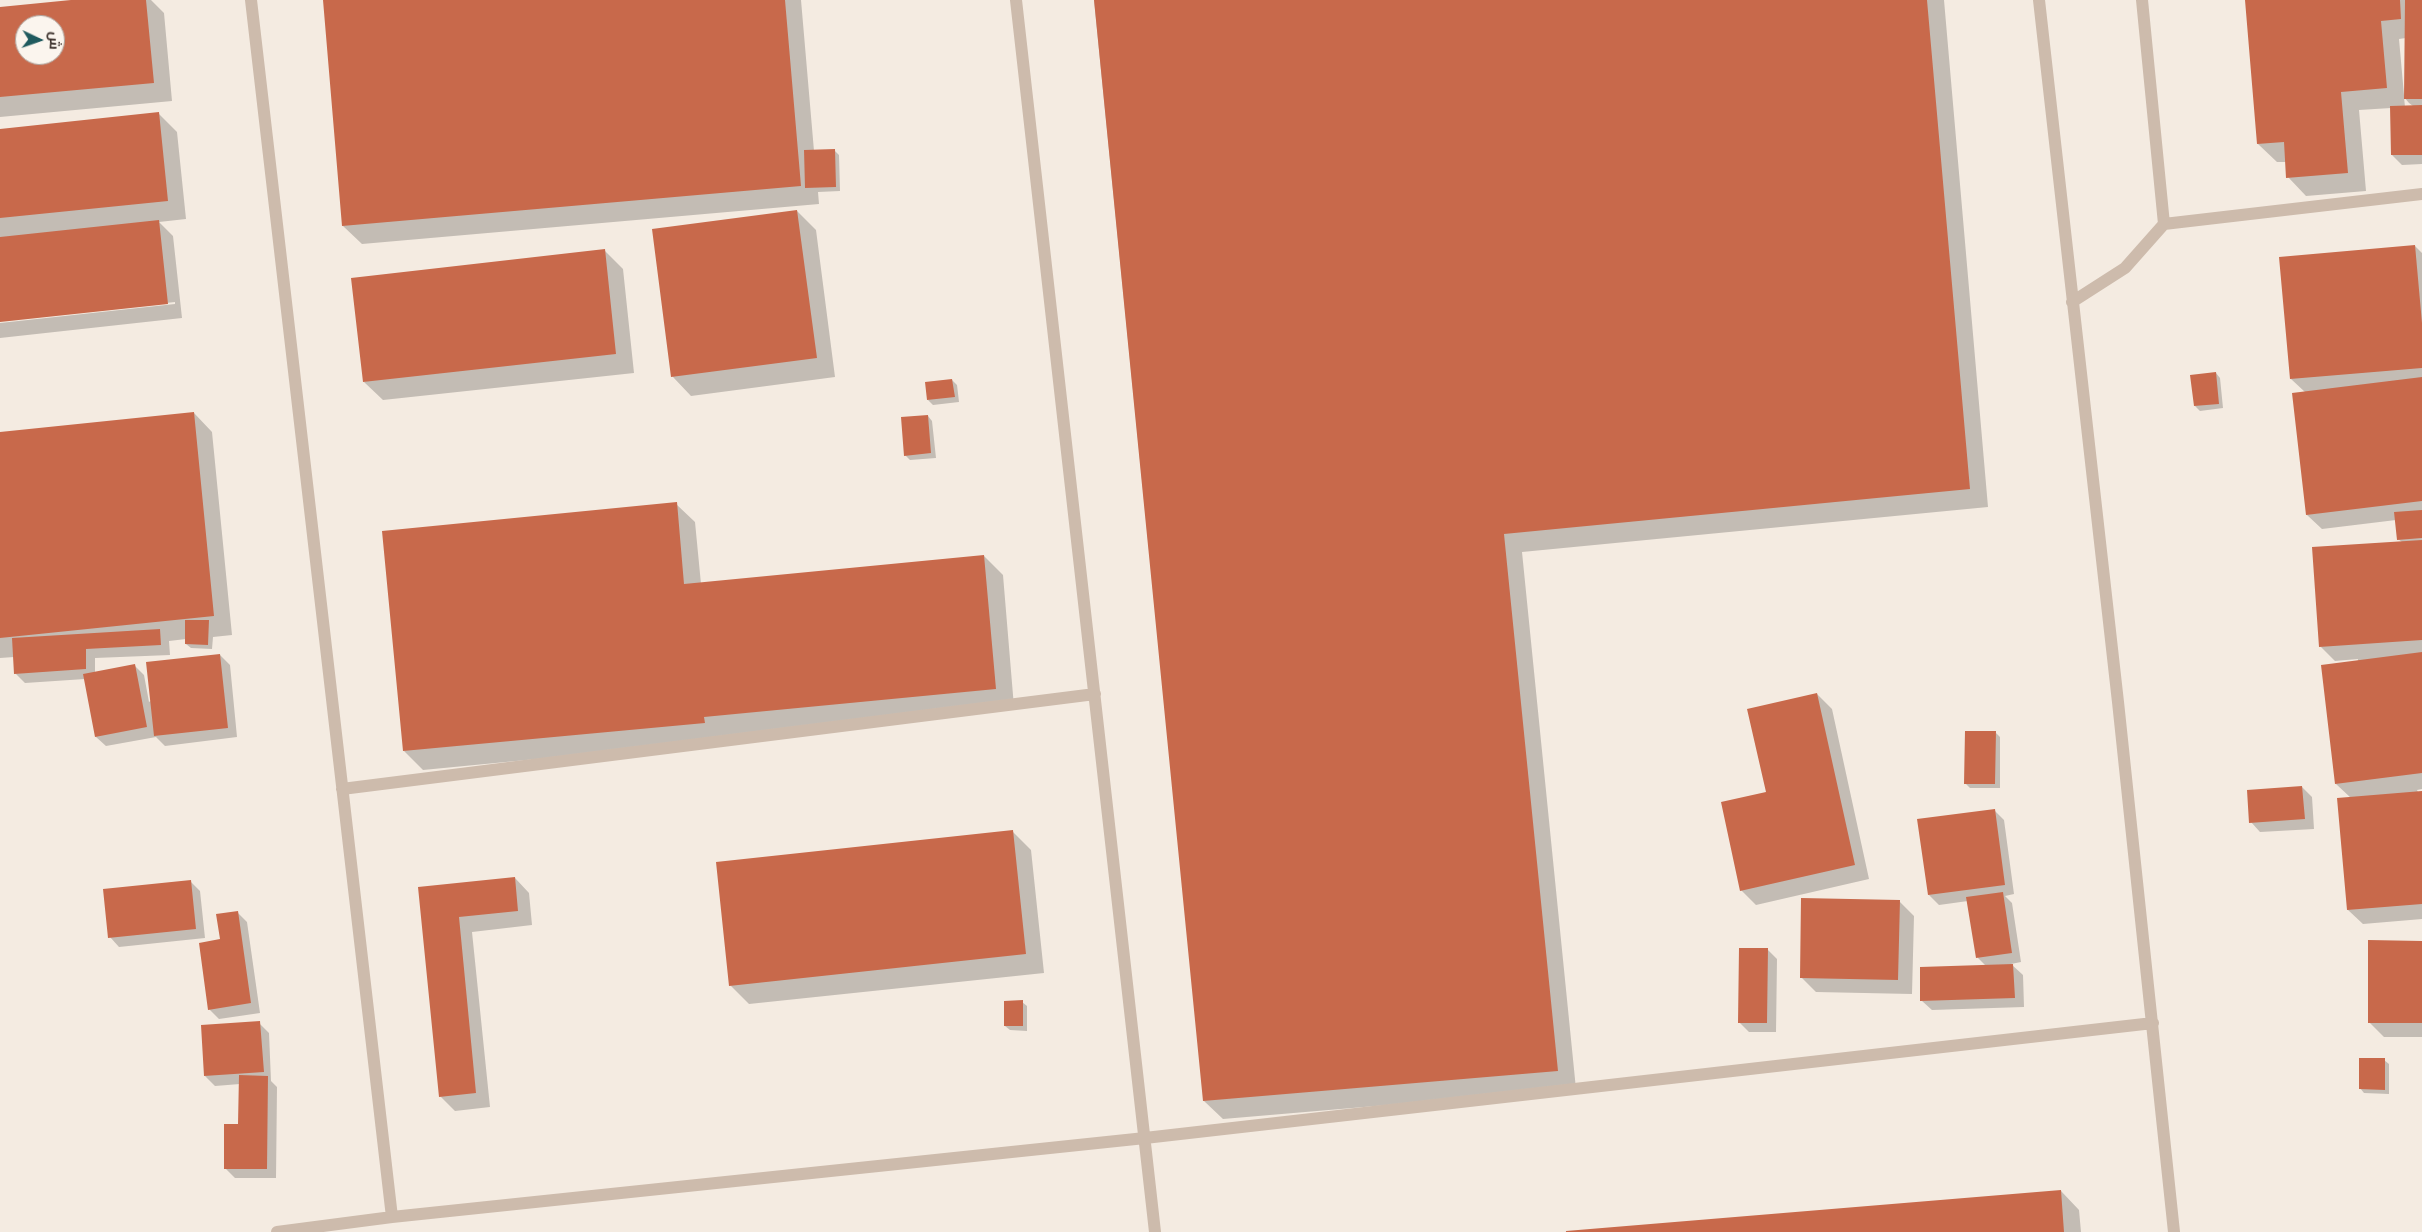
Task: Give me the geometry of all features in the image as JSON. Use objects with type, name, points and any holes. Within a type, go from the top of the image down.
[{"type":"street","points":[[251,0],[392,1217]]},
{"type":"street","points":[[1016,0],[1155,1232]]},
{"type":"street","points":[[2040,0],[2153,1024],[2174,1232]]},
{"type":"street","points":[[2142,0],[2164,224]]},
{"type":"street","points":[[2072,302],[2125,268],[2164,224],[2422,194]]},
{"type":"street","points":[[342,789],[1095,694]]},
{"type":"street","points":[[277,1232],[392,1217],[1145,1138],[2153,1024]]},
{"type":"building","points":[[71,0],[146,0],[154,83],[0,97],[0,7]]},
{"type":"building","points":[[323,0],[785,0],[801,186],[342,226]]},
{"type":"building","points":[[1094,0],[1927,0],[1970,489],[1504,534],[1558,1071],[1203,1101]]},
{"type":"building","points":[[2245,0],[2400,0],[2401,19],[2381,21],[2387,88],[2341,92],[2348,173],[2286,178],[2284,142],[2257,144]]},
{"type":"building","points":[[2405,0],[2422,0],[2422,99],[2404,99]]},
{"type":"building","points":[[2422,105],[2422,155],[2391,155],[2390,106]]},
{"type":"building","points":[[159,112],[168,201],[0,218],[0,129]]},
{"type":"building","points":[[835,149],[836,187],[805,188],[804,150]]},
{"type":"building","points":[[797,210],[817,358],[671,377],[652,229]]},
{"type":"building","points":[[159,220],[168,304],[0,322],[0,237]]},
{"type":"building","points":[[2415,245],[2422,323],[2422,368],[2290,379],[2279,257]]},
{"type":"building","points":[[605,249],[616,354],[363,382],[351,278]]},
{"type":"building","points":[[2216,372],[2219,404],[2194,406],[2190,375]]},
{"type":"building","points":[[2422,377],[2422,501],[2306,515],[2292,393]]},
{"type":"building","points":[[952,379],[955,397],[927,400],[925,382]]},
{"type":"building","points":[[194,412],[214,616],[0,638],[0,432]]},
{"type":"building","points":[[928,415],[931,453],[904,456],[901,417]]},
{"type":"building","points":[[677,502],[684,584],[984,555],[996,689],[704,717],[705,723],[403,751],[382,531]]},
{"type":"building","points":[[2422,510],[2422,538],[2397,540],[2394,512]]},
{"type":"building","points":[[2422,540],[2422,640],[2319,647],[2312,547]]},
{"type":"building","points":[[185,620],[209,620],[208,645],[185,644]]},
{"type":"building","points":[[160,629],[161,645],[86,649],[86,669],[14,674],[12,638]]},
{"type":"building","points":[[2422,652],[2422,773],[2335,784],[2321,665]]},
{"type":"building","points":[[220,654],[228,728],[154,736],[146,662]]},
{"type":"building","points":[[135,664],[147,727],[95,737],[83,674]]},
{"type":"building","points":[[1817,693],[1855,865],[1740,891],[1721,802],[1766,792],[1747,709]]},
{"type":"building","points":[[1965,731],[1996,731],[1995,784],[1964,784]]},
{"type":"building","points":[[2302,786],[2305,819],[2249,823],[2247,790]]},
{"type":"building","points":[[2422,791],[2422,904],[2347,910],[2337,798]]},
{"type":"building","points":[[1995,809],[2005,885],[1928,895],[1917,819]]},
{"type":"building","points":[[1013,830],[1026,954],[729,986],[716,862]]},
{"type":"building","points":[[515,877],[518,911],[459,917],[476,1093],[439,1097],[418,887]]},
{"type":"building","points":[[191,880],[196,929],[108,938],[103,889]]},
{"type":"building","points":[[2003,892],[2012,953],[1976,958],[1966,897]]},
{"type":"building","points":[[1801,898],[1900,900],[1898,980],[1800,978]]},
{"type":"building","points":[[238,911],[251,1003],[208,1010],[199,943],[220,939],[216,914]]},
{"type":"building","points":[[2368,940],[2422,941],[2422,1023],[2368,1023]]},
{"type":"building","points":[[1739,948],[1768,948],[1767,1023],[1738,1023]]},
{"type":"building","points":[[2013,964],[2015,998],[1920,1001],[1920,967]]},
{"type":"building","points":[[1023,1000],[1023,1026],[1004,1026],[1004,1001]]},
{"type":"building","points":[[260,1021],[264,1072],[204,1076],[201,1025]]},
{"type":"building","points":[[2359,1058],[2385,1058],[2385,1090],[2359,1089]]},
{"type":"building","points":[[239,1075],[268,1076],[267,1169],[224,1169],[224,1124],[238,1124]]},
{"type":"building","points":[[2061,1190],[2064,1232],[1566,1232],[1566,1231]]}]
